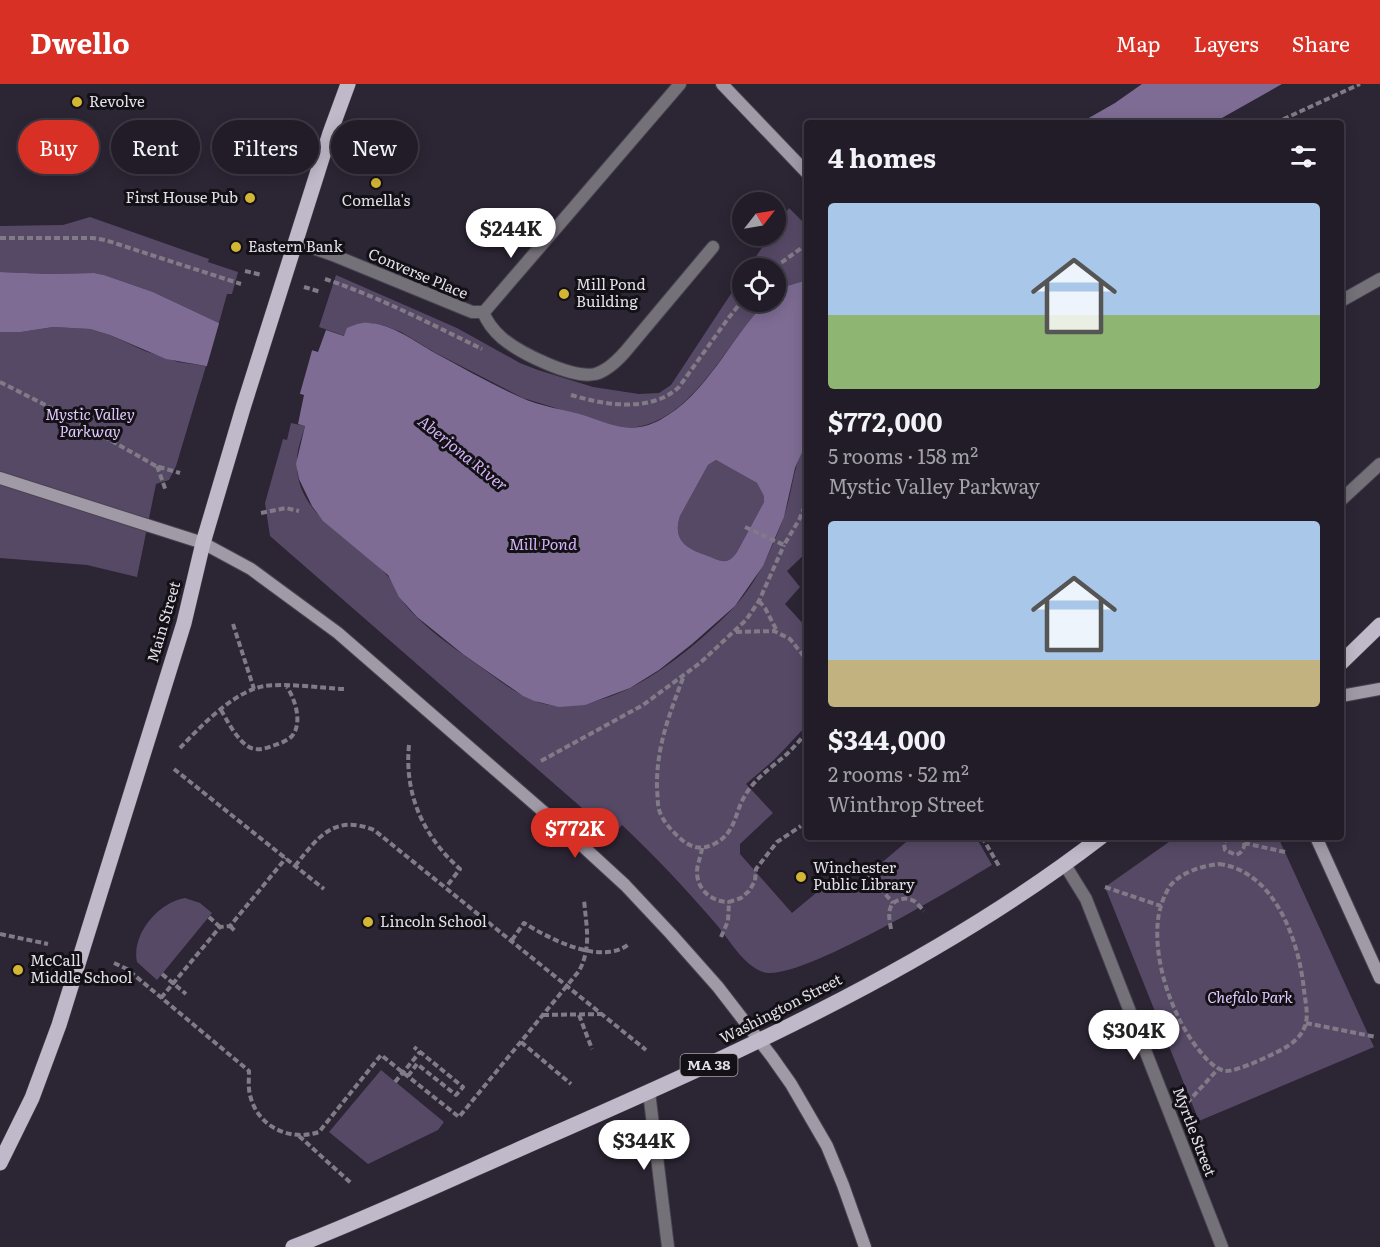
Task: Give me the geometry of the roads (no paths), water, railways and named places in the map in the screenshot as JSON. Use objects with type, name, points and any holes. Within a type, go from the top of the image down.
[{"type":"main road","name":"Main Street","points":[[0,1163],[32,1098],[59,1025],[184,623],[203,543],[243,408],[348,84]]},
{"type":"main road","points":[[722,84],[804,170]]},
{"type":"main road","points":[[0,477],[203,543],[251,569],[338,633],[576,840],[625,885],[671,933],[718,987],[792,1084],[827,1146],[865,1247]]},
{"type":"main road","points":[[1344,660],[1380,625]]},
{"type":"main road","points":[[1344,695],[1380,689]]},
{"type":"main road","name":"Washington Street","points":[[293,1247],[649,1092],[760,1040],[900,967],[1065,865],[1097,840]]},
{"type":"main road","points":[[1317,840],[1380,978]]},
{"type":"street","name":"Converse Place","points":[[296,242],[472,312],[483,312],[490,307],[680,84]]},
{"type":"street","points":[[483,312],[502,337],[531,355],[577,372],[599,373],[612,365],[625,352],[713,247]]},
{"type":"street","points":[[1344,299],[1380,279]]},
{"type":"street","points":[[1344,497],[1380,464]]},
{"type":"street","name":"Myrtle Street","points":[[1065,865],[1086,899],[1222,1247]]},
{"type":"street","points":[[649,1092],[668,1247]]},
{"type":"water","points":[[1142,84],[1282,84],[1218,120],[1085,120]]},
{"type":"water","name":"Mill Pond","points":[[0,272],[104,275],[153,292],[219,323],[318,352],[326,330],[344,336],[347,328],[361,323],[378,324],[404,334],[435,353],[528,400],[631,428],[650,425],[677,409],[705,381],[757,312],[786,312],[786,287],[804,281],[804,448],[795,468],[784,517],[763,566],[735,606],[659,670],[630,688],[585,705],[559,707],[523,696],[464,655],[417,617],[399,597],[388,575],[323,521],[312,506],[299,479],[296,464],[305,426],[298,424],[304,395],[206,366],[166,359],[90,329],[53,327],[21,332],[0,332]],"holes":[[[716,460],[757,483],[764,496],[764,502],[731,559],[719,560],[694,550],[683,543],[680,538],[678,532],[680,516],[708,465]]]},
{"type":"place","name":"Revolve","points":[[77,102]]},
{"type":"place","name":"Comella's","points":[[376,183]]},
{"type":"place","name":"First House Pub","points":[[250,198]]},
{"type":"place","name":"Eastern Bank","points":[[236,247]]},
{"type":"place","name":"Mill Pond Building","points":[[564,294]]},
{"type":"place","name":"Winchester Public Library","points":[[801,877]]},
{"type":"place","name":"Lincoln School","points":[[368,922]]},
{"type":"place","name":"McCall Middle School","points":[[18,970]]},
{"type":"park label","name":"Mystic Valley Parkway","points":[[90,424]]},
{"type":"park label","name":"Chefalo Park","points":[[1250,998]]},
{"type":"water label","name":"Aberjona River","points":[[463,453]]}]
